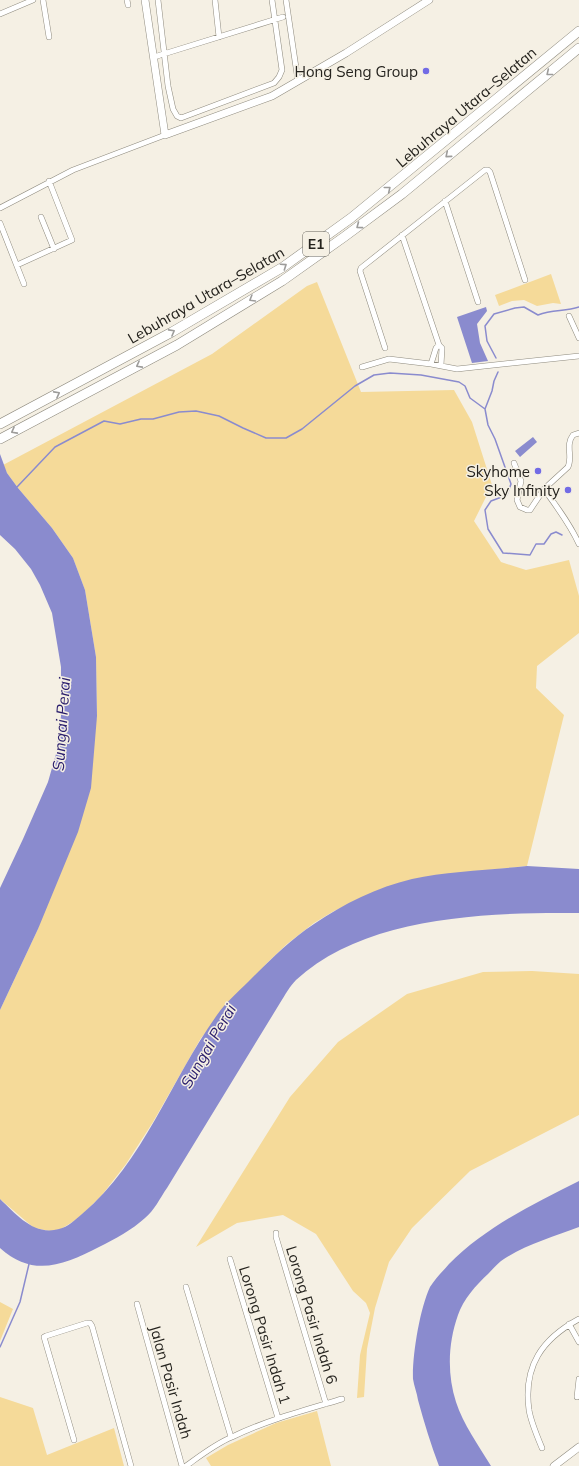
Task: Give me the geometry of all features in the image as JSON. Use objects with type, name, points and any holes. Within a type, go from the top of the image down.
[{"type":"highway","name":"Lebuhraya Utara–Selatan","points":[[0,424],[186,324],[283,267],[351,218],[579,31]]},
{"type":"highway","name":"Lebuhraya Utara–Selatan","points":[[0,439],[177,344],[282,281],[344,238],[402,194],[579,48]]},
{"type":"main road","points":[[145,0],[165,135],[272,96],[346,53],[429,0]]},
{"type":"main road","points":[[554,1466],[578,1448]]},
{"type":"street","points":[[0,14],[33,0]]},
{"type":"street","points":[[43,0],[49,37]]},
{"type":"street","points":[[158,0],[164,54],[173,109],[177,116],[181,118],[274,83],[279,77],[282,70],[272,0]]},
{"type":"street","points":[[215,0],[219,37]]},
{"type":"street","points":[[286,0],[298,81]]},
{"type":"street","points":[[154,57],[283,17]]},
{"type":"street","points":[[0,208],[49,181],[73,170],[165,135]]},
{"type":"street","points":[[385,348],[360,271],[361,268],[445,201],[488,170],[525,280]]},
{"type":"street","points":[[17,265],[72,240],[49,181]]},
{"type":"street","points":[[445,201],[478,302]]},
{"type":"street","points":[[41,217],[54,249]]},
{"type":"street","points":[[0,223],[24,284]]},
{"type":"street","points":[[402,235],[439,345],[442,348],[441,366]]},
{"type":"street","points":[[569,316],[579,338]]},
{"type":"street","points":[[431,364],[436,348],[439,345]]},
{"type":"street","points":[[362,367],[389,359],[457,369],[579,356]]},
{"type":"street","points":[[514,463],[521,481],[518,500],[520,507],[530,510],[544,489],[568,467],[569,442],[573,435],[579,434]]},
{"type":"street","points":[[544,489],[565,517],[579,544]]},
{"type":"street","name":"Lorong Pasir Indah 6","points":[[276,1233],[326,1404]]},
{"type":"street","name":"Lorong Pasir Indah 1","points":[[230,1259],[278,1418]]},
{"type":"street","points":[[186,1288],[231,1437]]},
{"type":"street","name":"Jalan Pasir Indah","points":[[136,1304],[182,1466]]},
{"type":"street","points":[[542,1448],[529,1410],[529,1383],[536,1357],[552,1337],[569,1324],[579,1319]]},
{"type":"street","points":[[74,1440],[44,1340],[46,1336],[87,1322],[92,1326],[131,1466]]},
{"type":"street","points":[[569,1324],[579,1342]]},
{"type":"street","points":[[577,1397],[579,1379]]},
{"type":"street","points":[[186,1466],[213,1447],[231,1437],[278,1418],[342,1399]]},
{"type":"shaded area","points":[[551,274],[561,304],[553,303],[537,306],[524,300],[512,301],[499,306],[495,295]]},
{"type":"shaded area","points":[[317,282],[361,392],[454,390],[472,422],[492,485],[474,521],[501,562],[526,570],[569,560],[579,596],[579,633],[537,666],[536,688],[564,715],[527,866],[460,873],[381,889],[334,911],[314,923],[287,944],[267,963],[201,1038],[153,1122],[126,1164],[102,1195],[74,1221],[61,1229],[50,1231],[34,1228],[0,1199],[0,1010],[38,929],[97,716],[96,657],[85,590],[73,558],[52,528],[18,488],[3,465],[212,354],[307,286]]},
{"type":"shaded area","points":[[532,971],[579,974],[579,1115],[470,1171],[412,1228],[389,1262],[375,1308],[367,1349],[364,1397],[357,1398],[360,1355],[370,1313],[366,1303],[353,1291],[316,1234],[283,1215],[237,1223],[196,1247],[290,1097],[338,1042],[407,994],[483,972]]},
{"type":"shaded area","points":[[0,1302],[13,1309],[0,1341]]},
{"type":"shaded area","points":[[0,1397],[33,1408],[47,1455],[114,1428],[124,1466],[0,1466]]},
{"type":"shaded area","points":[[317,1411],[331,1466],[211,1466],[206,1458],[228,1445],[276,1423]]},
{"type":"water","points":[[486,307],[487,311],[477,324],[480,343],[488,361],[472,363],[457,317]]},
{"type":"water","points":[[533,437],[537,442],[520,457],[515,451]]},
{"type":"water","name":"Sungai Perai","points":[[0,454],[7,473],[52,528],[73,558],[85,590],[96,657],[97,716],[91,788],[78,832],[38,929],[0,1010],[0,888],[48,782],[56,754],[61,716],[61,667],[52,613],[40,585],[31,569],[15,549],[0,535]]},
{"type":"water","name":"Sungai Perai","points":[[527,866],[579,869],[579,913],[507,914],[430,922],[392,930],[356,942],[324,959],[296,980],[290,988],[167,1188],[148,1215],[135,1226],[86,1253],[73,1259],[49,1266],[37,1266],[24,1263],[12,1257],[0,1248],[0,1199],[26,1223],[42,1230],[50,1230],[65,1227],[71,1223],[104,1193],[123,1170],[140,1145],[185,1066],[221,1010],[232,997],[305,930],[349,903],[374,891],[399,882],[440,874]]},
{"type":"water","points":[[579,1181],[579,1227],[519,1250],[501,1261],[475,1288],[460,1309],[452,1336],[450,1358],[451,1381],[459,1410],[491,1466],[439,1466],[425,1425],[413,1379],[417,1332],[426,1296],[430,1287],[449,1264],[478,1239],[511,1217]]},
{"type":"waterway","points":[[496,358],[487,341],[485,326],[494,314],[524,307],[538,315],[579,307]]},
{"type":"waterway","points":[[485,409],[498,372]]},
{"type":"waterway","points":[[17,487],[55,447],[104,421],[120,424],[141,419],[153,419],[179,412],[196,411],[219,416],[266,438],[286,438],[302,429],[355,386],[374,375],[390,373],[421,375],[459,382],[465,386],[470,398],[485,409],[488,425],[495,439],[511,484],[507,495],[491,501],[485,510],[488,529],[503,553],[530,555],[536,544],[544,544],[551,534],[556,532],[562,535]]},
{"type":"waterway","points":[[0,1347],[20,1302],[29,1264]]},
{"type":"place","name":"Hong Seng Group","points":[[426,71]]},
{"type":"place","name":"Skyhome","points":[[538,471]]},
{"type":"place","name":"Sky Infinity","points":[[568,490]]}]
